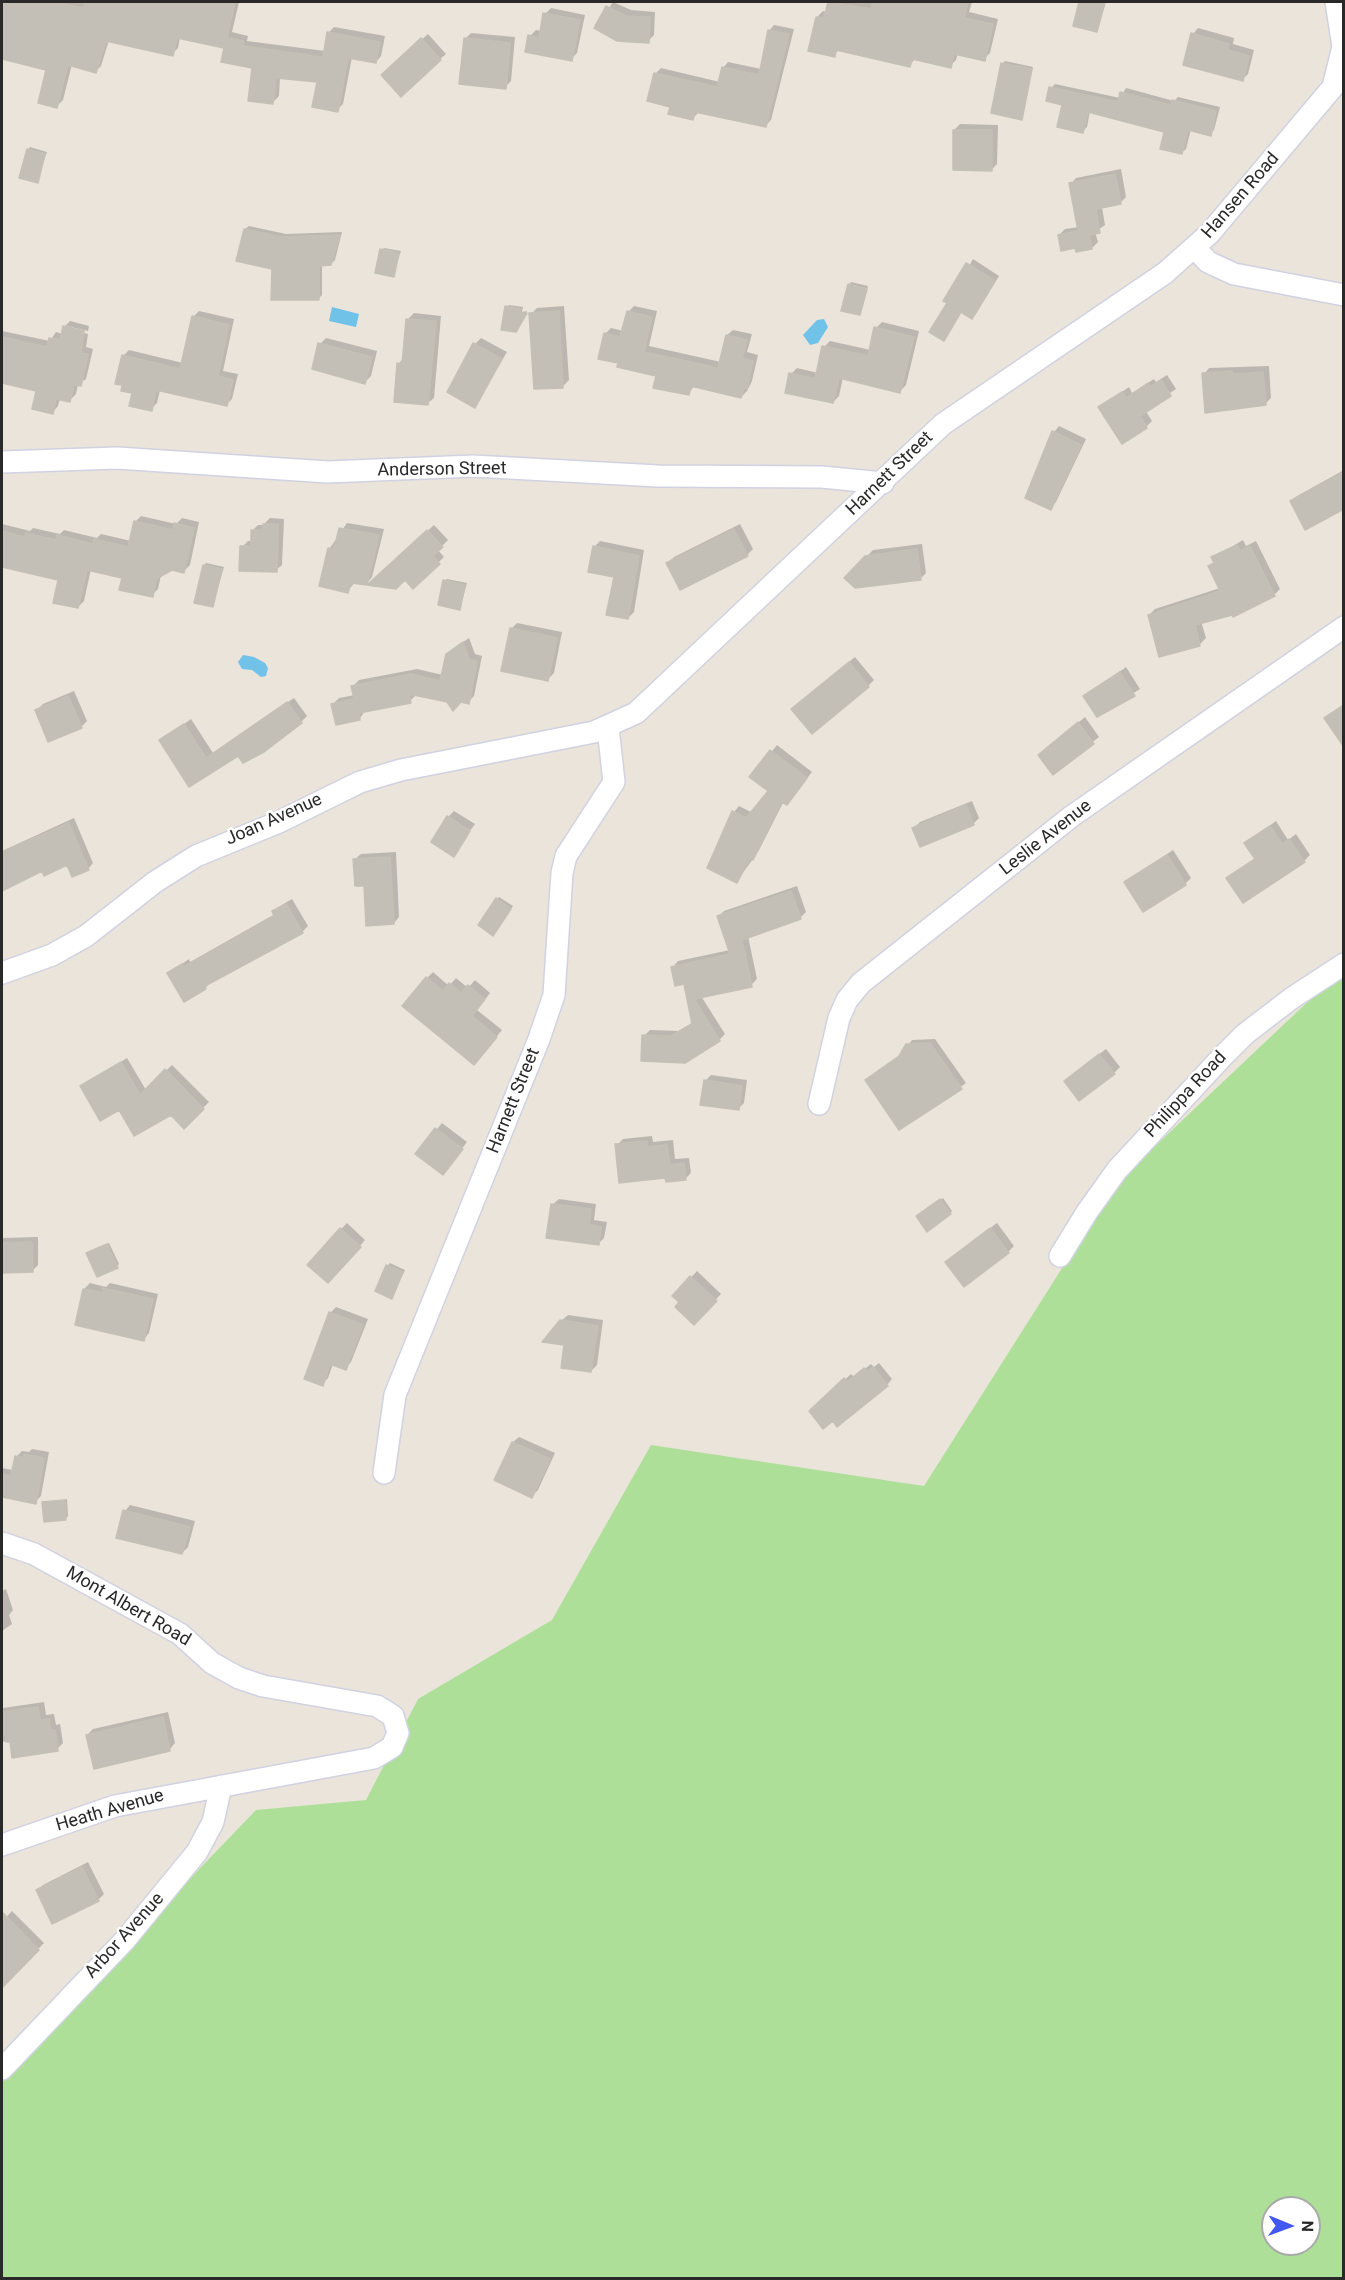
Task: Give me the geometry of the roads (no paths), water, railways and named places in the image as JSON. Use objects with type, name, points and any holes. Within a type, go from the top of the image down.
[{"type":"street","name":"Hansen Road","points":[[1336,2],[1343,47],[1333,87],[1225,217],[1195,248],[1208,262],[1223,271],[1344,296]]},
{"type":"street","name":"Harnett Street","points":[[576,736],[608,728],[648,703],[930,436],[959,412],[1165,273],[1195,248]]},
{"type":"street","name":"Anderson Street","points":[[2,462],[117,458],[328,472],[473,466],[658,476],[822,477],[882,483]]},
{"type":"street","name":"Leslie Avenue","points":[[819,1104],[839,1018],[847,1000],[861,983],[1072,816],[1344,627]]},
{"type":"street","name":"Harnett Street","points":[[384,1473],[395,1395],[540,1039],[554,995],[562,873],[566,856],[614,782],[608,728]]},
{"type":"street","name":"Joan Avenue","points":[[2,973],[52,955],[86,936],[155,882],[196,856],[279,822],[360,782],[401,770],[576,736]]},
{"type":"street","name":"Philippa Road","points":[[1060,1256],[1087,1212],[1117,1170],[1221,1057],[1258,1024],[1311,983],[1344,964]]},
{"type":"street","name":"Mont Albert Road","points":[[2,1542],[34,1554],[180,1634],[212,1663],[239,1677],[263,1686],[366,1703],[386,1711],[396,1721],[395,1742],[382,1755],[221,1786]]},
{"type":"street","name":"Heath Avenue","points":[[2,1845],[115,1806],[221,1786]]},
{"type":"street","name":"Arbor Avenue","points":[[2,2069],[125,1940],[197,1852],[213,1822],[221,1786]]},
{"type":"water","points":[[332,307],[359,314],[356,327],[329,321]]},
{"type":"water","points":[[824,319],[828,327],[818,343],[810,345],[803,335],[817,320]]},
{"type":"water","points":[[243,655],[254,657],[265,663],[268,668],[266,676],[261,677],[252,670],[242,669],[238,662]]}]
